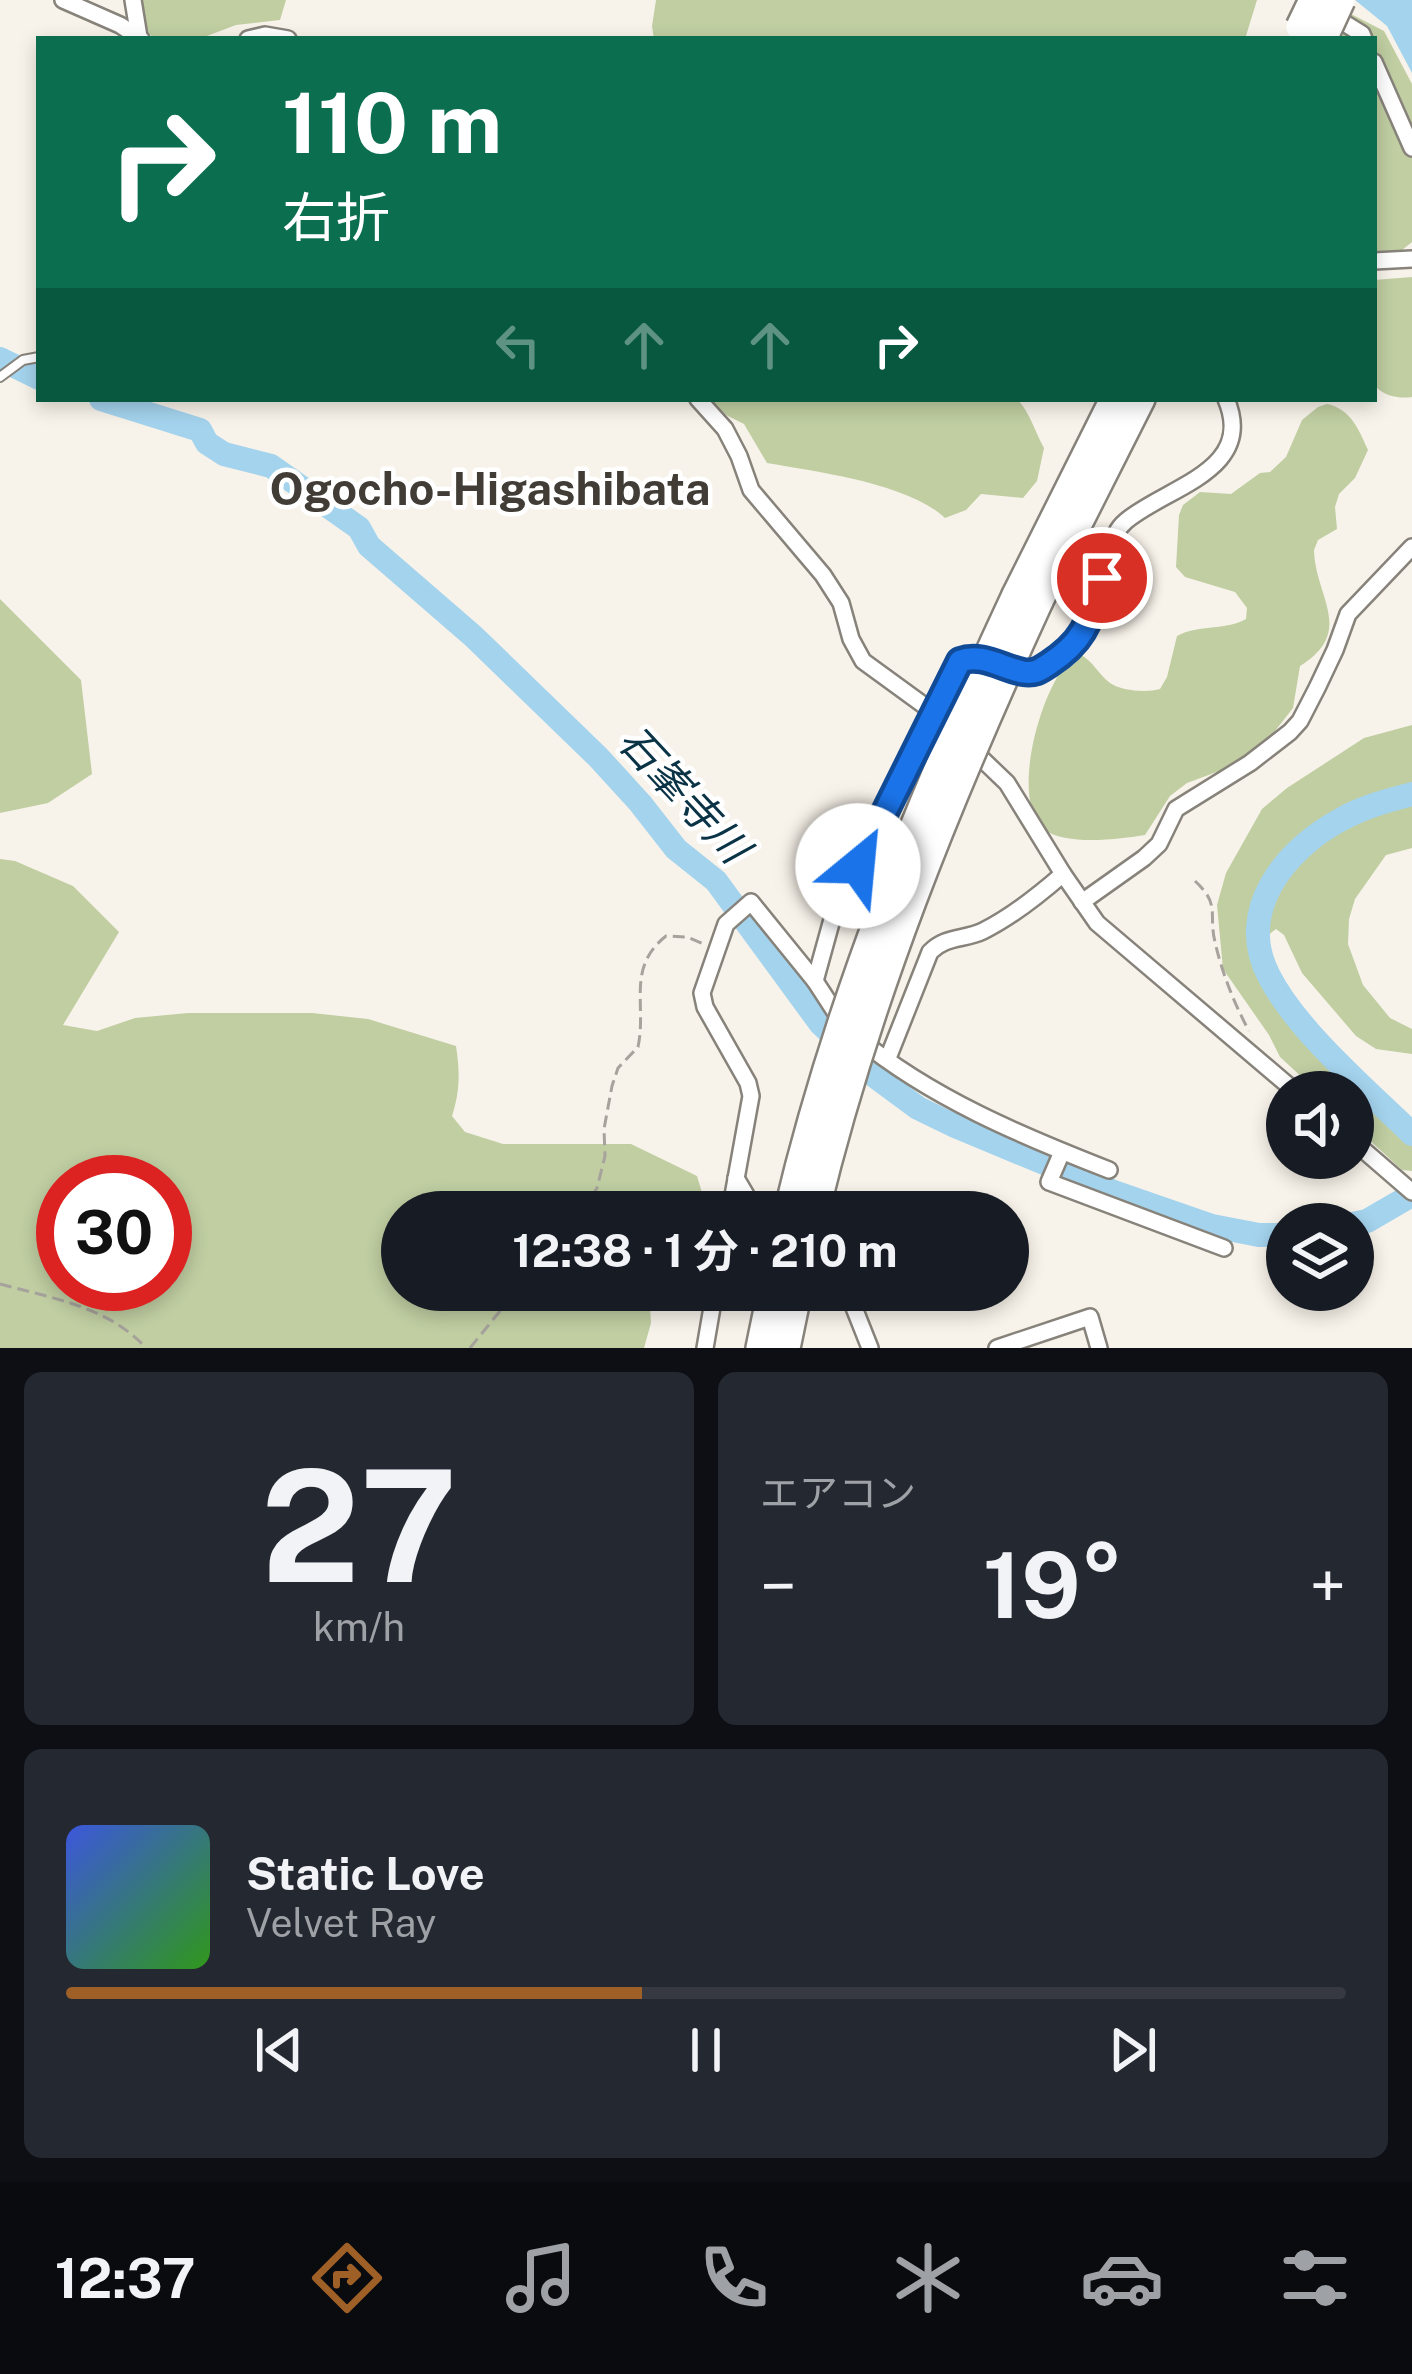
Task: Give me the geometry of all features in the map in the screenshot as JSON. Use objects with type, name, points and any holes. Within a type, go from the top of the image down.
[{"type":"highway","points":[[1310,24],[1341,0]]},
{"type":"highway","points":[[821,1191],[905,916],[1027,598],[1113,402]]},
{"type":"highway","points":[[794,1191],[840,1028],[922,802],[1027,598],[1139,402]]},
{"type":"highway","points":[[760,1348],[768,1311]]},
{"type":"highway","points":[[786,1348],[794,1311]]},
{"type":"street","points":[[63,0],[137,36]]},
{"type":"street","points":[[133,0],[140,36]]},
{"type":"street","points":[[1310,24],[1363,36]]},
{"type":"street","points":[[1377,69],[1412,148]]},
{"type":"street","points":[[1377,261],[1412,259]]},
{"type":"street","points":[[701,402],[725,429],[751,490],[842,603],[863,662],[933,712],[1007,783],[1097,923],[1271,1071]]},
{"type":"street","points":[[815,981],[836,905],[960,661],[972,657],[1037,673],[1072,649],[1088,623],[1115,533],[1127,520],[1197,479],[1226,453],[1233,414],[1227,402]]},
{"type":"street","points":[[1082,902],[1159,844],[1176,809],[1290,732],[1317,688],[1348,614],[1412,547]]},
{"type":"street","points":[[887,1058],[930,952],[938,944],[980,932],[1063,874]]},
{"type":"street","points":[[734,1191],[751,1096],[702,993],[726,924],[751,902],[815,981],[844,1026],[928,1088],[1109,1170]]},
{"type":"street","points":[[1062,1152],[1049,1182],[1224,1249]]},
{"type":"street","points":[[1374,1160],[1407,1188]]},
{"type":"street","points":[[736,1178],[744,1191]]},
{"type":"street","points":[[704,1348],[711,1311]]},
{"type":"street","points":[[855,1311],[870,1348]]},
{"type":"street","points":[[998,1348],[1090,1317],[1099,1348]]},
{"type":"lane","points":[[0,377],[23,360],[36,358]]},
{"type":"path","points":[[1196,881],[1209,893],[1214,938],[1234,1004],[1252,1036]]},
{"type":"path","points":[[595,1191],[605,1156],[604,1129],[612,1086],[618,1068],[638,1047],[641,971],[651,948],[666,936],[719,950]]},
{"type":"path","points":[[0,1284],[82,1306],[129,1330],[146,1348]]},
{"type":"path","points":[[470,1348],[500,1311]]},
{"type":"green space","points":[[141,0],[286,0],[280,20],[236,25],[207,36],[141,33]]},
{"type":"green space","points":[[656,0],[1257,0],[1246,36],[654,36]]},
{"type":"green space","points":[[1351,14],[1384,31],[1412,84],[1412,242],[1387,262],[1377,264],[1377,36],[1342,36]]},
{"type":"green space","points":[[1412,277],[1412,397],[1396,397],[1377,388],[1377,280]]},
{"type":"green space","points":[[713,402],[1019,402],[1044,448],[1037,481],[1023,498],[981,494],[966,510],[945,518],[885,488],[767,463],[744,424]]},
{"type":"green space","points":[[1327,404],[1348,415],[1368,450],[1355,478],[1339,494],[1337,529],[1318,540],[1314,550],[1329,626],[1317,653],[1300,666],[1293,708],[1254,758],[1187,783],[1170,796],[1145,835],[1080,840],[1045,830],[1034,816],[1029,773],[1038,723],[1055,680],[1080,654],[1115,686],[1160,689],[1177,636],[1246,619],[1247,608],[1235,592],[1185,577],[1176,567],[1179,515],[1183,505],[1200,492],[1231,494],[1260,473],[1270,472],[1286,457],[1302,420]]},
{"type":"green space","points":[[0,599],[81,680],[92,774],[48,803],[0,813]]},
{"type":"green space","points":[[1412,725],[1412,848],[1386,855],[1355,899],[1348,944],[1363,985],[1390,1018],[1412,1029],[1412,1054],[1376,1049],[1356,1036],[1302,973],[1284,935],[1276,929],[1266,943],[1269,963],[1301,1016],[1347,1071],[1295,1071],[1280,1057],[1223,969],[1217,905],[1226,873],[1262,809],[1364,738]]},
{"type":"green space","points":[[0,859],[73,886],[119,932],[63,1025],[97,1031],[135,1018],[188,1013],[312,1013],[368,1019],[456,1046],[458,1081],[452,1116],[465,1132],[503,1144],[631,1144],[697,1176],[702,1191],[381,1191],[381,1311],[650,1311],[644,1348],[0,1348]]},
{"type":"green space","points":[[1374,1100],[1412,1140],[1412,1171],[1402,1170],[1374,1144]]},
{"type":"water","points":[[1355,0],[1412,0],[1412,73],[1387,26]]},
{"type":"waterway","name":"石峯寺川","points":[[0,359],[36,377]]},
{"type":"waterway","name":"石峯寺川","points":[[111,402],[200,430],[207,443],[224,454],[271,466],[359,528],[369,546],[473,636],[598,757],[676,849],[716,881],[820,1023],[876,1077],[918,1108],[1114,1192],[1212,1226],[1266,1235]]},
{"type":"waterway","points":[[1412,794],[1350,815],[1302,847],[1271,884],[1258,928],[1260,952],[1281,997],[1334,1060],[1412,1134]]},
{"type":"waterway","name":"石峯寺川","points":[[1374,1217],[1412,1195]]},
{"type":"district","name":"Ogocho-Higashibata","points":[[490,489]]},
{"type":"route","points":[[858,866],[960,661],[972,657],[1037,673],[1072,649],[1088,623],[1102,578]]}]
